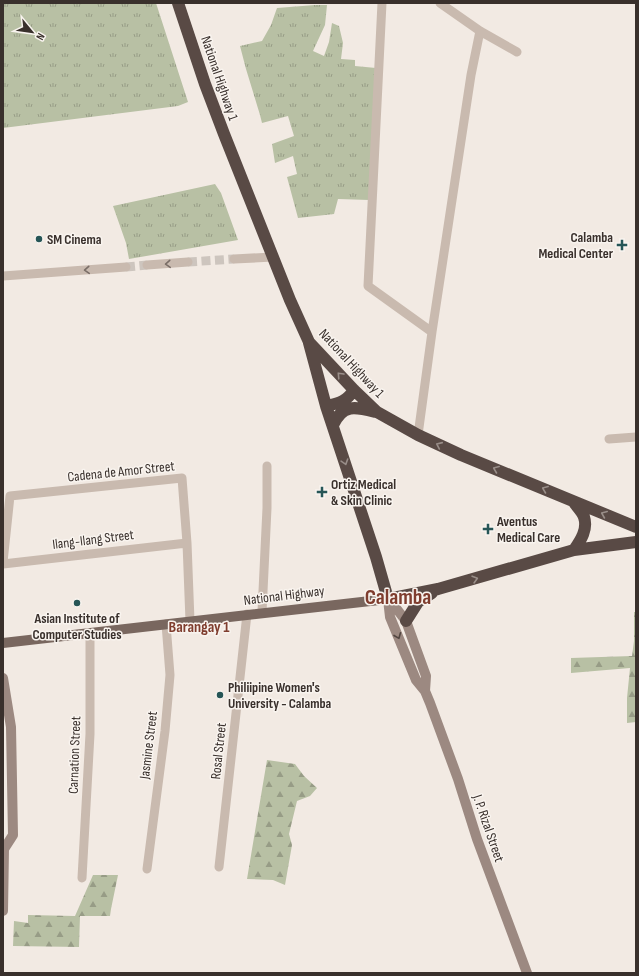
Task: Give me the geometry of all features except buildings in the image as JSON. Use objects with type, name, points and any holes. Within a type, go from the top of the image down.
[{"type":"highway","name":"National Highway 1","points":[[178,3],[210,98],[290,300],[309,342],[377,412],[418,435],[636,527]]},
{"type":"highway","points":[[309,342],[326,406],[376,557],[388,599],[438,590],[574,550],[636,542]]},
{"type":"highway","points":[[326,406],[344,401],[350,397],[354,390]]},
{"type":"highway","points":[[333,425],[341,412],[348,408],[356,407],[377,412]]},
{"type":"highway","points":[[573,501],[584,517],[585,527],[582,538],[574,550]]},
{"type":"highway","points":[[406,621],[418,602],[438,590]]},
{"type":"main road","name":"National Highway","points":[[3,643],[262,612],[388,599]]},
{"type":"main road","name":"J. P. Rizal Street","points":[[388,599],[406,621],[426,676],[425,691]]},
{"type":"main road","name":"J. P. Rizal Street","points":[[388,599],[390,616],[416,680],[425,691],[458,779],[477,839],[527,973]]},
{"type":"main road","points":[[3,678],[11,727],[13,835],[4,850],[3,911]]},
{"type":"street","points":[[382,3],[368,286],[432,332]]},
{"type":"street","points":[[440,3],[480,31],[517,52]]},
{"type":"street","points":[[418,435],[471,75],[480,31]]},
{"type":"street","points":[[234,259],[273,257]]},
{"type":"street","points":[[147,265],[188,262]]},
{"type":"street","points":[[3,276],[126,267]]},
{"type":"street","points":[[609,439],[636,437]]},
{"type":"street","points":[[262,612],[267,508],[267,466]]},
{"type":"street","name":"Cadena de Amor Street","points":[[3,563],[10,496],[182,478],[187,543],[190,621]]},
{"type":"street","name":"Ilang-Ilang Street","points":[[3,563],[187,543]]},
{"type":"street","name":"Rosal Street","points":[[219,867],[247,614]]},
{"type":"street","name":"Jasmine Street","points":[[147,869],[165,731],[170,674],[166,624]]},
{"type":"street","name":"Carnation Street","points":[[82,878],[90,734],[90,633]]},
{"type":"green space","points":[[3,3],[156,3],[188,102],[178,106],[3,128]]},
{"type":"green space","points":[[327,5],[325,25],[313,51],[324,56],[329,42],[332,23],[339,26],[343,43],[341,59],[355,60],[355,66],[376,68],[369,200],[338,199],[334,214],[298,218],[287,177],[297,174],[293,156],[275,163],[272,144],[294,136],[288,116],[262,123],[240,46],[262,41],[271,25],[277,8]]},
{"type":"green space","points":[[215,184],[221,193],[238,240],[129,259],[126,243],[113,206]]},
{"type":"green space","points":[[634,612],[636,612],[636,722],[627,723],[627,698],[630,668],[571,673],[571,658],[632,656],[634,641]]},
{"type":"green space","points":[[267,760],[295,764],[304,776],[317,788],[310,796],[297,801],[289,834],[292,845],[285,885],[273,880],[247,879]]},
{"type":"green space","points":[[93,875],[118,875],[110,916],[80,916],[79,947],[13,946],[14,921],[28,923],[28,915],[75,916]]},
{"type":"tunnel","points":[[188,262],[234,259]]},
{"type":"tunnel","points":[[126,267],[147,265]]},
{"type":"place","name":"SM Cinema","points":[[39,239]]},
{"type":"place","name":"Calamba Medical Center","points":[[622,245]]},
{"type":"place","name":"Ortiz Medical & Skin Clinic","points":[[322,492]]},
{"type":"place","name":"Aventus Medical Care","points":[[488,529]]},
{"type":"place","name":"Asian Institute of Computer Studies","points":[[77,603]]},
{"type":"place","name":"Philiipine Women's University - Calamba","points":[[220,695]]},
{"type":"district","name":"Calamba","points":[[398,596]]},
{"type":"district","name":"Barangay 1","points":[[199,626]]}]
